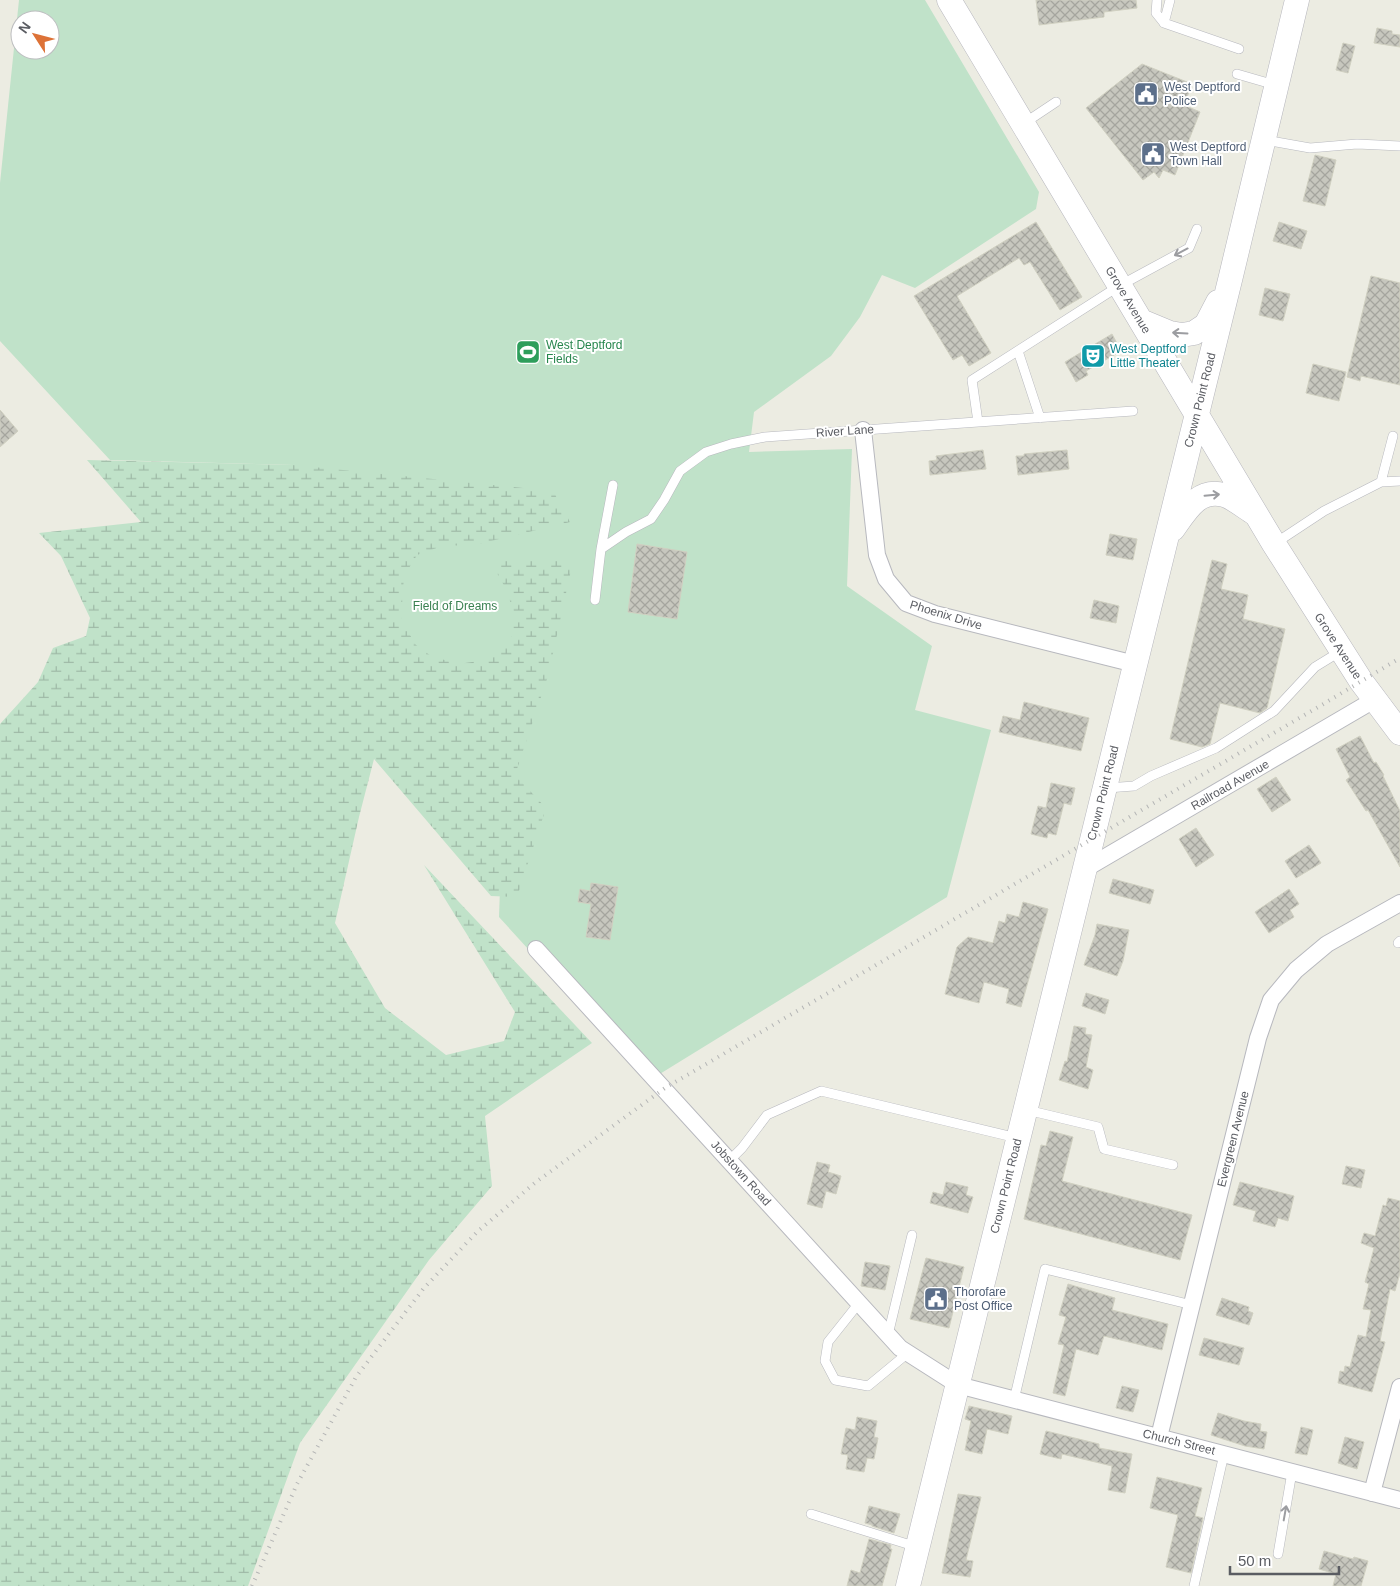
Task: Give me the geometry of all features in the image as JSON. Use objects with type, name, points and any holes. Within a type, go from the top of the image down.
[{"type":"main road","name":"Grove Avenue","points":[[949,0],[1274,544],[1374,700],[1397,723]]},
{"type":"main road","name":"Crown Point Road","points":[[908,1586],[1298,0]]},
{"type":"main road","points":[[1141,320],[1176,334],[1194,333],[1206,325],[1231,276]]},
{"type":"main road","points":[[1166,538],[1194,501],[1208,494],[1224,495],[1257,515]]},
{"type":"street","name":"Phoenix Drive","points":[[863,430],[877,555],[886,579],[906,603],[935,614],[1135,664]]},
{"type":"street","name":"Railroad Avenue","points":[[1085,869],[1374,700]]},
{"type":"street","name":"Evergreen Avenue","points":[[1159,1437],[1258,1038],[1271,1000],[1296,970],[1328,944],[1400,903]]},
{"type":"street","name":"Jobstown Road","points":[[536,949],[900,1348],[958,1385]]},
{"type":"street","name":"Church Street","points":[[958,1385],[1400,1500]]},
{"type":"street","points":[[1372,1493],[1400,1387]]},
{"type":"lane","points":[[1157,0],[1156,13],[1164,23],[1239,49]]},
{"type":"lane","points":[[1164,23],[1170,0]]},
{"type":"lane","points":[[1237,74],[1277,86]]},
{"type":"lane","points":[[1023,124],[1056,102]]},
{"type":"lane","points":[[1264,140],[1310,148],[1357,144],[1400,146]]},
{"type":"lane","points":[[978,422],[972,380],[1120,286],[1189,248],[1197,229]]},
{"type":"lane","points":[[1018,351],[1040,418]]},
{"type":"lane","name":"River Lane","points":[[601,549],[626,532],[651,519],[680,471],[706,452],[731,444],[765,437],[1133,411]]},
{"type":"lane","points":[[1381,482],[1393,436]]},
{"type":"lane","points":[[1274,544],[1324,511],[1381,482],[1400,481]]},
{"type":"lane","points":[[595,600],[601,549],[613,485]]},
{"type":"lane","points":[[1104,788],[1134,786],[1151,776],[1216,748],[1274,711],[1315,668],[1342,651]]},
{"type":"lane","points":[[730,1160],[742,1148],[767,1115],[821,1090],[1018,1138]]},
{"type":"lane","points":[[1025,1110],[1098,1127],[1104,1149],[1172,1166]]},
{"type":"lane","points":[[888,1335],[912,1235]]},
{"type":"lane","points":[[1014,1400],[1045,1269],[1192,1305]]},
{"type":"lane","points":[[859,1303],[828,1342],[825,1362],[836,1380],[868,1386],[908,1353]]},
{"type":"lane","points":[[1194,1586],[1224,1454]]},
{"type":"lane","points":[[1278,1554],[1292,1472]]},
{"type":"lane","points":[[811,1514],[918,1547]]},
{"type":"green space","name":"Field of Dreams","points":[[19,0],[925,0],[1039,192],[1036,209],[915,288],[882,275],[860,317],[831,356],[754,412],[749,452],[852,449],[847,586],[932,646],[915,710],[991,730],[947,897],[650,1080],[499,917],[505,749],[357,695],[293,465],[110,460],[0,341],[0,183],[13,60],[60,60],[60,10],[18,10]]},
{"type":"green space","points":[[87,460],[293,465],[553,491],[570,522],[470,546],[445,545],[417,555],[404,576],[401,620],[416,645],[431,656],[458,664],[479,661],[500,649],[512,636],[514,613],[506,589],[489,559],[573,561],[548,676],[515,775],[546,808],[517,897],[491,896],[374,759],[335,923],[385,1008],[446,1055],[504,1041],[515,1012],[424,865],[592,1043],[485,1116],[492,1186],[429,1260],[300,1443],[248,1586],[0,1586],[0,724],[38,682],[53,648],[86,636],[90,618],[61,556],[39,533],[141,522]]},
{"type":"building","points":[[1036,0],[1136,0],[1137,8],[1104,12],[1104,17],[1039,25]]},
{"type":"building","points":[[1377,28],[1400,35],[1400,47],[1374,43]]},
{"type":"building","points":[[1343,43],[1355,46],[1348,73],[1336,70]]},
{"type":"building","points":[[1142,64],[1192,84],[1184,105],[1200,112],[1175,175],[1163,170],[1159,178],[1154,172],[1143,180],[1086,108]]},
{"type":"building","points":[[1315,155],[1336,160],[1325,206],[1303,201]]},
{"type":"building","points":[[1036,222],[1082,297],[1060,310],[1030,262],[1024,265],[1019,258],[957,296],[991,353],[969,366],[962,355],[953,360],[914,296]]},
{"type":"building","points":[[1279,222],[1307,231],[1301,249],[1273,241]]},
{"type":"building","points":[[1371,276],[1400,283],[1400,385],[1361,376],[1360,381],[1347,377]]},
{"type":"building","points":[[1265,288],[1290,294],[1283,321],[1259,315]]},
{"type":"building","name":"West Deptford Little Theater","points":[[1112,334],[1121,351],[1086,371],[1088,375],[1076,382],[1065,362]]},
{"type":"building","points":[[1313,364],[1346,372],[1339,401],[1306,393]]},
{"type":"building","points":[[0,410],[18,431],[0,447]]},
{"type":"building","points":[[983,450],[986,469],[930,475],[929,461],[937,460],[936,456]]},
{"type":"building","points":[[1067,450],[1069,469],[1018,475],[1016,456]]},
{"type":"building","points":[[1110,534],[1137,539],[1133,560],[1106,555]]},
{"type":"building","points":[[637,544],[687,552],[677,619],[628,612]]},
{"type":"building","points":[[1212,560],[1227,564],[1221,589],[1248,595],[1243,619],[1285,629],[1267,708],[1260,713],[1220,703],[1210,744],[1202,747],[1170,739]]},
{"type":"building","points":[[1094,600],[1119,606],[1116,623],[1090,618]]},
{"type":"building","points":[[1024,702],[1089,718],[1081,751],[999,732],[1003,716],[1020,720]]},
{"type":"building","points":[[1360,736],[1374,763],[1376,762],[1384,775],[1400,811],[1400,867],[1368,810],[1366,811],[1346,780],[1350,777],[1336,749]]},
{"type":"building","points":[[1276,777],[1291,800],[1272,812],[1257,789]]},
{"type":"building","points":[[1051,783],[1075,788],[1071,805],[1064,803],[1056,835],[1048,833],[1047,838],[1031,834],[1038,806],[1046,808]]},
{"type":"building","points":[[1196,828],[1214,855],[1196,867],[1179,839]]},
{"type":"building","points":[[1309,845],[1321,863],[1296,878],[1285,861]]},
{"type":"building","points":[[1113,879],[1154,890],[1150,904],[1109,893]]},
{"type":"building","points":[[591,883],[618,887],[610,940],[586,937],[591,904],[578,902],[580,889],[590,891]]},
{"type":"building","points":[[1289,889],[1299,904],[1290,910],[1294,917],[1269,933],[1255,912]]},
{"type":"building","points":[[1023,902],[1048,909],[1021,1007],[1006,1003],[1009,989],[984,982],[979,1003],[945,994],[957,947],[968,937],[993,943],[999,921],[1005,923],[1007,914],[1019,917]]},
{"type":"building","points":[[1097,924],[1129,930],[1123,961],[1117,976],[1084,965]]},
{"type":"building","points":[[1086,993],[1109,1000],[1105,1014],[1082,1006]]},
{"type":"building","points":[[1074,1026],[1086,1028],[1085,1034],[1092,1035],[1086,1067],[1093,1070],[1088,1089],[1059,1080],[1065,1061],[1067,1062]]},
{"type":"building","points":[[1050,1131],[1073,1137],[1062,1181],[1192,1215],[1180,1260],[1024,1219],[1041,1145],[1046,1146]]},
{"type":"building","points":[[817,1162],[830,1165],[828,1172],[841,1176],[836,1194],[826,1191],[822,1208],[807,1204]]},
{"type":"building","points":[[1346,1166],[1365,1170],[1361,1188],[1342,1184]]},
{"type":"building","points":[[946,1182],[968,1187],[966,1195],[973,1197],[968,1213],[930,1203],[933,1192],[943,1195]]},
{"type":"building","points":[[1240,1182],[1294,1196],[1288,1221],[1278,1218],[1275,1227],[1253,1221],[1256,1211],[1233,1205]]},
{"type":"building","points":[[1388,1198],[1400,1201],[1400,1273],[1395,1291],[1390,1289],[1380,1341],[1385,1342],[1372,1392],[1338,1383],[1340,1371],[1344,1372],[1345,1366],[1350,1367],[1358,1335],[1366,1337],[1371,1310],[1363,1309],[1369,1284],[1365,1282],[1374,1248],[1361,1243],[1364,1233],[1375,1236],[1383,1205],[1386,1206]]},
{"type":"building","name":"Thorofare Post Office","points":[[926,1258],[964,1267],[949,1328],[910,1319]]},
{"type":"building","points":[[865,1262],[890,1266],[885,1290],[861,1286]]},
{"type":"building","points":[[1068,1284],[1115,1298],[1112,1310],[1168,1324],[1162,1350],[1104,1336],[1098,1355],[1076,1349],[1065,1396],[1053,1393],[1064,1345],[1058,1344],[1066,1317],[1059,1315]]},
{"type":"building","points":[[1222,1298],[1249,1307],[1248,1311],[1253,1313],[1249,1325],[1216,1315]]},
{"type":"building","points":[[1204,1338],[1244,1348],[1239,1365],[1199,1355]]},
{"type":"building","points":[[1122,1386],[1139,1390],[1133,1412],[1116,1408]]},
{"type":"building","points":[[969,1406],[1012,1416],[1008,1434],[987,1429],[982,1454],[965,1450],[971,1421],[965,1419]]},
{"type":"building","points":[[1218,1413],[1261,1424],[1260,1431],[1267,1432],[1264,1449],[1245,1446],[1211,1435]]},
{"type":"building","points":[[857,1417],[877,1421],[874,1437],[878,1438],[874,1459],[867,1458],[864,1472],[846,1469],[848,1455],[841,1454],[846,1428],[855,1430]]},
{"type":"building","points":[[1301,1427],[1313,1430],[1307,1455],[1295,1453]]},
{"type":"building","points":[[1046,1431],[1099,1444],[1099,1448],[1132,1454],[1125,1493],[1108,1490],[1112,1466],[1062,1454],[1061,1459],[1040,1454]]},
{"type":"building","points":[[1345,1437],[1364,1442],[1357,1469],[1338,1463]]},
{"type":"building","points":[[1157,1477],[1202,1488],[1195,1516],[1203,1518],[1191,1573],[1166,1567],[1178,1515],[1150,1508]]},
{"type":"building","points":[[958,1494],[981,1497],[966,1560],[973,1561],[970,1577],[942,1573]]},
{"type":"building","points":[[869,1506],[900,1514],[894,1533],[865,1523]]},
{"type":"building","points":[[869,1539],[891,1545],[890,1549],[892,1549],[882,1586],[847,1586],[851,1570],[860,1573]]},
{"type":"building","points":[[1324,1551],[1368,1561],[1361,1586],[1333,1586],[1336,1574],[1319,1569]]},
{"type":"railway","points":[[252,1586],[297,1484],[356,1377],[424,1288],[477,1232],[536,1182],[665,1088],[1400,658]]},
{"type":"place","name":"West Deptford Police","points":[[1146,94]]},
{"type":"place","name":"West Deptford Town Hall","points":[[1153,154]]},
{"type":"place","name":"West Deptford Fields","points":[[528,352]]},
{"type":"place","name":"West Deptford Little Theater","points":[[1093,356]]},
{"type":"place","name":"Thorofare Post Office","points":[[936,1299]]}]
